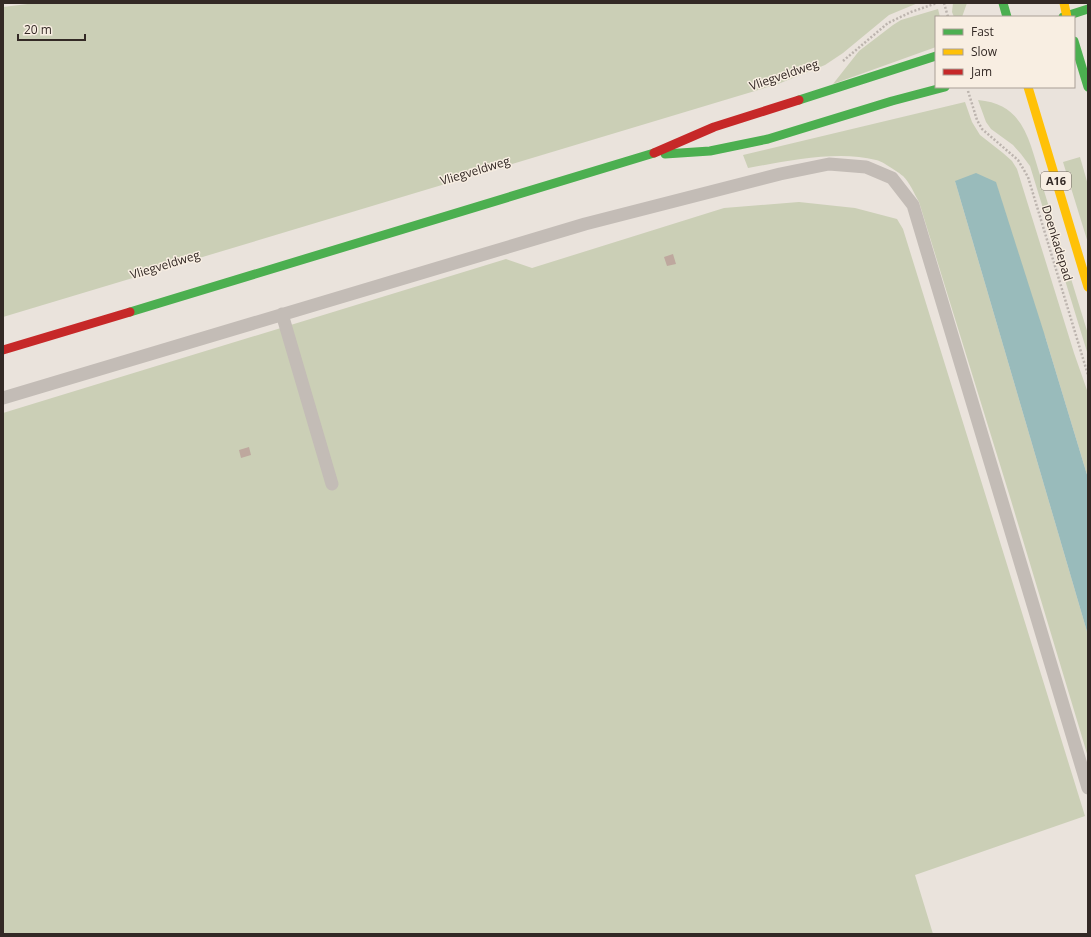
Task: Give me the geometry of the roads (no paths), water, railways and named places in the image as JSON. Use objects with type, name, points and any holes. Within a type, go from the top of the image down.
[{"type":"main road","points":[[1003,3],[1007,16]]},
{"type":"main road","points":[[1064,3],[1066,16]]},
{"type":"main road","points":[[1069,16],[1088,9]]},
{"type":"main road","points":[[1088,46],[1075,47],[1088,87]]},
{"type":"main road","points":[[3,350],[648,156],[714,127],[935,56]]},
{"type":"main road","points":[[648,156],[710,151],[768,139],[892,100],[941,88]]},
{"type":"main road","name":"A16","points":[[1028,88],[1088,287]]},
{"type":"lane","points":[[3,398],[585,224],[780,174],[829,164],[866,167],[892,178],[913,206],[1088,788]]},
{"type":"lane","points":[[282,314],[332,484]]},
{"type":"water","points":[[976,173],[996,182],[1088,478],[1088,635],[955,181]]}]
